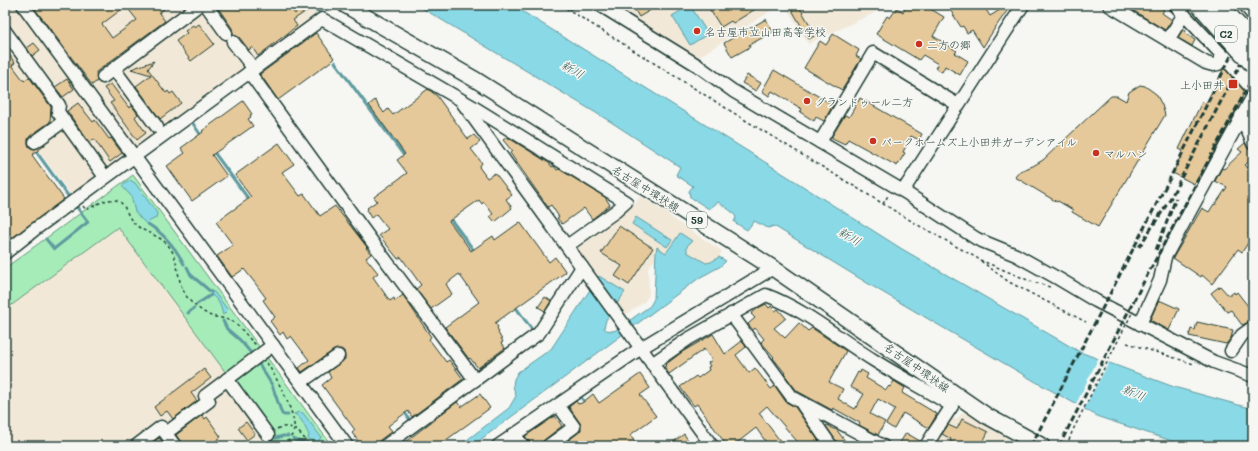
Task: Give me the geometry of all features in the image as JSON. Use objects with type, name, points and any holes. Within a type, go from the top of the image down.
[{"type":"highway","name":"C2","points":[[1200,5],[1253,64]]},
{"type":"highway","name":"C2","points":[[1219,5],[1253,42]]},
{"type":"highway","points":[[1230,5],[1253,30]]},
{"type":"highway","points":[[1183,8],[1217,45],[1253,75]]},
{"type":"main road","name":"名古屋中環状線","points":[[345,5],[476,80],[772,268],[1024,442],[1042,446]]},
{"type":"street","points":[[23,5],[348,446]]},
{"type":"street","points":[[103,77],[200,5]]},
{"type":"street","points":[[206,5],[230,37],[252,71],[373,243],[475,380]]},
{"type":"street","points":[[600,5],[697,65],[733,91],[903,191],[977,239],[1016,255],[1059,278],[1096,301],[1214,362],[1253,376]]},
{"type":"street","points":[[903,191],[1022,5]]},
{"type":"street","points":[[1111,5],[1206,63],[1213,65],[1218,64],[1217,45]]},
{"type":"street","points":[[1245,5],[1253,14]]},
{"type":"street","points":[[1168,40],[1183,8]]},
{"type":"street","points":[[7,247],[34,230],[322,19],[475,108],[626,202],[616,211],[567,246]]},
{"type":"street","points":[[5,31],[59,105],[58,112],[64,121],[106,177]]},
{"type":"street","points":[[1217,45],[1253,90]]},
{"type":"street","points":[[820,142],[873,53],[958,105]]},
{"type":"street","points":[[114,69],[157,127]]},
{"type":"street","points":[[1140,324],[1160,280],[1166,257],[1253,96]]},
{"type":"street","points":[[460,100],[712,446]]},
{"type":"street","points":[[1241,116],[1253,143]]},
{"type":"street","points":[[35,142],[64,121]]},
{"type":"street","points":[[498,446],[641,348],[772,268]]},
{"type":"street","points":[[385,446],[539,333],[585,271]]},
{"type":"street","points":[[652,364],[688,339],[766,295],[783,301],[876,362],[952,406],[926,446]]},
{"type":"street","points":[[731,314],[792,397],[883,446]]},
{"type":"street","points":[[1230,350],[1242,335],[1252,330]]},
{"type":"street","points":[[166,433],[208,401],[204,396],[273,345]]},
{"type":"street","points":[[301,382],[338,356]]},
{"type":"street","points":[[226,380],[268,435]]},
{"type":"street","points":[[800,402],[831,446]]},
{"type":"street","points":[[548,446],[574,427],[558,404]]},
{"type":"street","points":[[136,446],[161,427],[175,446]]},
{"type":"street","points":[[514,434],[523,446]]},
{"type":"path","points":[[561,5],[745,120],[918,225],[977,258],[1030,281],[1050,287]]},
{"type":"path","points":[[570,10],[574,5]]},
{"type":"path","points":[[77,198],[86,210],[108,200],[116,200],[120,202],[125,207],[133,222],[139,228],[157,236],[164,241],[174,259],[181,286],[196,307],[210,316],[234,322],[256,345],[282,388],[292,416],[294,429],[293,434],[286,446]]},
{"type":"path","points":[[977,258],[1009,282],[1086,322]]},
{"type":"path","points":[[1067,446],[1072,432],[1133,311]]},
{"type":"path","points":[[1127,343],[1195,365]]},
{"type":"path","points":[[268,435],[284,426],[294,429],[300,433],[310,446]]},
{"type":"shaded area","points":[[11,5],[17,5],[126,155],[126,157],[72,196],[5,106],[5,11]]},
{"type":"shaded area","points":[[29,5],[306,5],[321,13],[134,149]]},
{"type":"shaded area","name":"名古屋市立山田高等学校","points":[[614,5],[780,5],[697,58]]},
{"type":"shaded area","name":"名古屋市立山田高等学校","points":[[785,5],[891,5],[808,44]]},
{"type":"shaded area","points":[[640,196],[722,251],[719,257],[706,263],[687,252],[687,246],[680,233],[666,253],[656,252],[655,260],[648,267],[649,295],[644,302],[624,316],[617,305],[625,292],[599,277],[598,278],[575,247],[576,244],[635,204]]},
{"type":"shaded area","points":[[118,226],[272,435],[257,446],[5,446],[5,310]]},
{"type":"shaded area","points":[[965,410],[986,425],[1018,444],[1018,446],[932,446],[950,416],[956,420]]},
{"type":"green space","points":[[133,175],[332,446],[257,446],[272,435],[118,227],[5,310],[5,268]]},
{"type":"water","name":"新川","points":[[417,5],[512,5],[902,249],[1080,352],[1174,387],[1253,409],[1253,446],[1187,446],[1099,417],[877,289],[774,226],[768,228],[754,221],[747,230],[734,222],[736,217],[731,211],[718,202],[709,209],[690,197],[689,191],[693,186],[676,175],[680,167],[611,122]]},
{"type":"water","points":[[690,5],[708,34],[690,45],[672,16]]},
{"type":"water","points":[[130,180],[135,183],[157,213],[156,218],[147,224],[135,212],[131,196],[122,186]]},
{"type":"water","points":[[636,217],[672,240],[667,247],[632,224]]},
{"type":"water","points":[[680,233],[692,241],[687,246],[687,252],[706,263],[719,257],[726,261],[721,266],[699,278],[472,446],[459,446],[509,408],[516,396],[513,386],[514,379],[518,372],[551,349],[599,276],[625,292],[606,320],[604,328],[606,330],[616,330],[650,306],[654,299],[657,247],[666,253]]},
{"type":"water","points":[[211,292],[214,292],[228,310],[223,315],[219,304],[211,295]]},
{"type":"water","points":[[299,412],[303,413],[321,437],[318,442],[308,439],[309,435],[303,423],[297,415],[294,414]]},
{"type":"pier","points":[[1099,357],[1110,361],[1083,410],[1075,406]]},
{"type":"building","points":[[32,5],[160,5],[164,9],[159,13],[165,21],[96,72],[97,81],[92,85]],"holes":[[[126,6],[137,20],[112,38],[102,24]]]},
{"type":"building","points":[[216,5],[254,5],[257,9],[263,5],[287,5],[295,14],[300,5],[308,10],[293,20],[297,26],[258,56],[252,47],[249,50],[239,37],[233,35],[232,28]]},
{"type":"building","points":[[632,5],[659,5],[639,17]]},
{"type":"building","points":[[718,5],[762,5],[733,23],[731,21],[721,27],[710,10]]},
{"type":"building","points":[[789,5],[798,5],[816,35],[809,39]]},
{"type":"building","name":"二方の郷","points":[[907,5],[924,5],[944,17],[933,36],[957,51],[955,53],[968,61],[960,75],[945,66],[942,72],[935,68],[938,64],[923,55],[919,60],[876,34],[887,16],[890,18],[897,8],[903,12]]},
{"type":"building","points":[[947,5],[983,5],[990,16],[1008,5],[1011,5],[983,47],[972,30],[967,33],[963,26],[961,27]]},
{"type":"building","points":[[1124,5],[1157,5],[1164,10],[1162,13],[1172,20],[1165,30]]},
{"type":"building","points":[[766,19],[773,32],[749,45],[750,47],[732,57],[724,43]]},
{"type":"building","points":[[199,24],[214,44],[191,61],[176,41],[187,33],[185,31],[193,25],[195,27]]},
{"type":"building","points":[[1183,29],[1186,31],[1185,33],[1195,40],[1192,46],[1178,38]]},
{"type":"building","points":[[316,33],[334,58],[278,100],[260,74]]},
{"type":"building","points":[[833,34],[859,50],[856,56],[861,59],[842,90],[804,68],[820,41],[826,45]]},
{"type":"building","points":[[34,43],[40,50],[32,56],[27,48]]},
{"type":"building","points":[[5,49],[15,63],[12,65],[24,81],[29,77],[51,107],[50,122],[30,136],[28,143],[29,147],[35,149],[45,144],[32,155],[64,199],[12,238],[5,228],[5,193],[9,181],[5,175]]},
{"type":"building","points":[[154,61],[148,69],[166,93],[168,91],[170,94],[173,92],[181,103],[160,119],[136,86],[151,75],[131,69]]},
{"type":"building","points":[[1224,68],[1245,92],[1208,163],[1207,162],[1194,184],[1173,173],[1183,151],[1179,149],[1202,102],[1206,103]]},
{"type":"building","name":"グランドゥール二方","points":[[774,70],[833,105],[824,121],[816,117],[814,121],[800,112],[802,109],[772,91],[769,96],[762,91]]},
{"type":"building","points":[[747,75],[761,83],[756,91],[742,83]]},
{"type":"building","points":[[67,79],[74,89],[63,97],[55,87]]},
{"type":"building","points":[[111,84],[129,108],[132,106],[138,114],[135,117],[146,133],[137,140],[110,103],[114,101],[104,88]]},
{"type":"building","name":"マルハン","points":[[1140,85],[1145,86],[1156,94],[1165,115],[1098,227],[1072,212],[1073,210],[1015,177],[1020,171],[1043,160],[1111,96],[1117,96],[1126,101],[1129,92]]},
{"type":"building","points":[[428,89],[437,96],[468,139],[474,135],[480,142],[471,149],[482,163],[479,167],[487,178],[495,173],[512,195],[506,199],[512,208],[495,222],[490,216],[493,214],[484,202],[482,204],[479,200],[449,221],[471,251],[493,236],[495,240],[520,222],[549,262],[555,257],[566,272],[495,323],[498,327],[498,333],[503,342],[501,343],[505,348],[478,368],[470,358],[469,359],[445,327],[479,302],[459,274],[446,284],[452,294],[431,309],[416,289],[421,285],[401,257],[398,259],[379,235],[388,229],[376,214],[371,218],[367,211],[367,208],[377,201],[374,197],[407,173],[397,160],[405,154],[369,105],[375,100],[384,113],[388,109],[393,115]]},
{"type":"building","points":[[860,98],[922,134],[919,140],[911,136],[903,152],[905,153],[897,166],[848,139],[845,144],[832,138],[845,115],[849,117]]},
{"type":"building","points":[[243,101],[252,114],[248,119],[253,126],[212,155],[227,176],[192,201],[167,166],[185,153],[181,148]]},
{"type":"building","points":[[78,103],[93,122],[95,120],[109,139],[111,138],[122,153],[110,162],[94,139],[89,142],[67,111]]},
{"type":"building","points":[[507,137],[549,163],[552,167],[554,166],[557,170],[559,169],[605,197],[610,205],[592,219],[584,208],[562,224],[557,218],[559,217],[551,205],[548,207],[510,153],[512,151],[503,140]]},
{"type":"building","points":[[279,143],[294,164],[282,172],[300,196],[304,194],[320,216],[335,206],[367,247],[366,248],[371,254],[366,258],[378,273],[373,277],[390,301],[394,298],[395,301],[403,295],[431,337],[429,339],[446,362],[449,360],[463,379],[412,417],[408,411],[388,426],[392,431],[380,440],[377,446],[373,442],[368,446],[362,446],[352,433],[355,430],[322,385],[331,378],[328,372],[345,359],[344,351],[341,349],[334,350],[302,372],[299,368],[309,360],[291,336],[287,339],[283,332],[280,335],[270,321],[275,317],[263,300],[266,298],[244,269],[232,277],[217,256],[233,245],[216,222],[251,197],[235,175]]},
{"type":"building","points":[[1245,143],[1248,149],[1253,150],[1253,158],[1245,165],[1253,173],[1253,227],[1248,234],[1252,237],[1242,252],[1238,249],[1212,284],[1202,275],[1201,277],[1173,258],[1202,208],[1209,212],[1227,187],[1215,181],[1222,168],[1224,169],[1242,152],[1238,149]]},
{"type":"building","points":[[619,226],[653,248],[629,285],[615,276],[622,266],[601,253]]},
{"type":"building","points":[[1220,286],[1229,296],[1234,292],[1235,294],[1237,292],[1248,306],[1253,302],[1253,320],[1242,325],[1231,310],[1227,312],[1211,293]]},
{"type":"building","points":[[545,297],[551,301],[545,311],[538,307]]},
{"type":"building","points":[[1159,300],[1179,309],[1169,330],[1150,320]]},
{"type":"building","points":[[766,304],[769,308],[771,306],[775,311],[778,309],[786,318],[774,328],[785,338],[799,323],[808,331],[812,328],[846,351],[829,382],[843,389],[838,399],[855,409],[864,394],[850,387],[858,372],[860,373],[861,370],[868,374],[866,378],[886,390],[894,381],[905,388],[902,393],[937,414],[929,428],[903,413],[894,429],[886,424],[895,409],[878,399],[870,414],[885,422],[878,435],[859,425],[860,423],[833,408],[832,410],[797,391],[773,358],[774,357],[761,342],[764,339],[755,328],[753,330],[748,324],[755,318],[751,314]]},
{"type":"building","points":[[1197,322],[1233,330],[1231,338],[1226,344],[1189,336],[1191,329],[1195,330]]},
{"type":"building","points":[[713,334],[725,354],[742,341],[746,347],[736,355],[749,373],[755,368],[771,389],[775,386],[786,402],[795,407],[822,446],[801,446],[767,406],[759,413],[784,446],[760,446],[766,442],[756,428],[733,446],[727,446],[697,404],[694,406],[680,387],[696,376],[698,378],[709,370],[708,367],[710,366],[708,363],[712,360],[704,349],[669,374],[664,367],[682,352]]},
{"type":"building","points":[[204,369],[211,378],[191,393],[197,401],[173,419],[167,411],[160,416],[154,407]]},
{"type":"building","points":[[640,374],[650,388],[640,395],[656,416],[630,435],[638,446],[561,446],[581,430],[580,423],[569,407],[576,401],[578,404],[582,403],[593,394],[599,403]]},
{"type":"building","points":[[480,394],[490,408],[438,446],[434,444],[431,446],[400,446],[457,402],[461,407]]},
{"type":"building","points":[[202,415],[205,419],[207,417],[221,437],[209,446],[182,446],[176,435]]},
{"type":"building","points":[[555,416],[562,426],[544,440],[540,446],[533,446],[525,436]]},
{"type":"building","points":[[962,419],[988,432],[981,446],[955,446],[956,444],[950,441],[951,439],[942,434],[948,425],[957,429]]},
{"type":"building","points":[[246,422],[255,434],[247,440],[238,428]]},
{"type":"building","points":[[828,425],[833,429],[836,429],[849,446],[838,446],[837,442],[826,426]]},
{"type":"building","points":[[906,433],[920,441],[919,446],[898,446]]},
{"type":"building","points":[[684,434],[688,440],[680,446],[668,446]]},
{"type":"building","points":[[159,438],[166,446],[148,446]]},
{"type":"waterway","points":[[5,9],[9,5]]},
{"type":"waterway","points":[[308,5],[321,13]]},
{"type":"waterway","points":[[335,62],[405,157]]},
{"type":"waterway","points":[[192,122],[202,137]]},
{"type":"waterway","points":[[27,139],[69,197]]},
{"type":"waterway","points":[[213,151],[250,201]]},
{"type":"waterway","points":[[46,239],[54,249],[88,222],[76,206]]},
{"type":"waterway","points":[[449,217],[475,252]]},
{"type":"waterway","points":[[148,224],[160,232],[169,241],[184,264]]},
{"type":"waterway","points":[[187,267],[191,275],[211,292]]},
{"type":"waterway","points":[[197,304],[211,295]]},
{"type":"waterway","points":[[514,305],[533,331]]},
{"type":"waterway","points":[[188,313],[194,308]]},
{"type":"waterway","points":[[223,321],[227,329],[240,340],[251,353]]},
{"type":"waterway","points":[[259,364],[272,385],[282,414],[288,415]]},
{"type":"waterway","points":[[580,396],[586,404]]},
{"type":"waterway","points":[[403,410],[410,420]]},
{"type":"waterway","points":[[276,438],[288,436]]},
{"type":"waterway","points":[[293,439],[300,442],[305,442]]},
{"type":"railway","points":[[1031,446],[1171,176],[1253,12]]},
{"type":"railway","points":[[1139,247],[1169,201],[1253,40]]},
{"type":"railway","points":[[1059,446],[1142,285],[1253,77]]},
{"type":"railway","points":[[1156,250],[1176,198]]},
{"type":"place","name":"名古屋市立山田高等学校","points":[[697,31]]},
{"type":"place","name":"二方の郷","points":[[919,44]]},
{"type":"place","name":"上小田井","points":[[1233,84]]},
{"type":"place","name":"グランドゥール二方","points":[[807,101]]},
{"type":"place","name":"パークホームズ上小田井ガーデンアイル","points":[[873,141]]},
{"type":"place","name":"マルハン","points":[[1096,153]]}]
